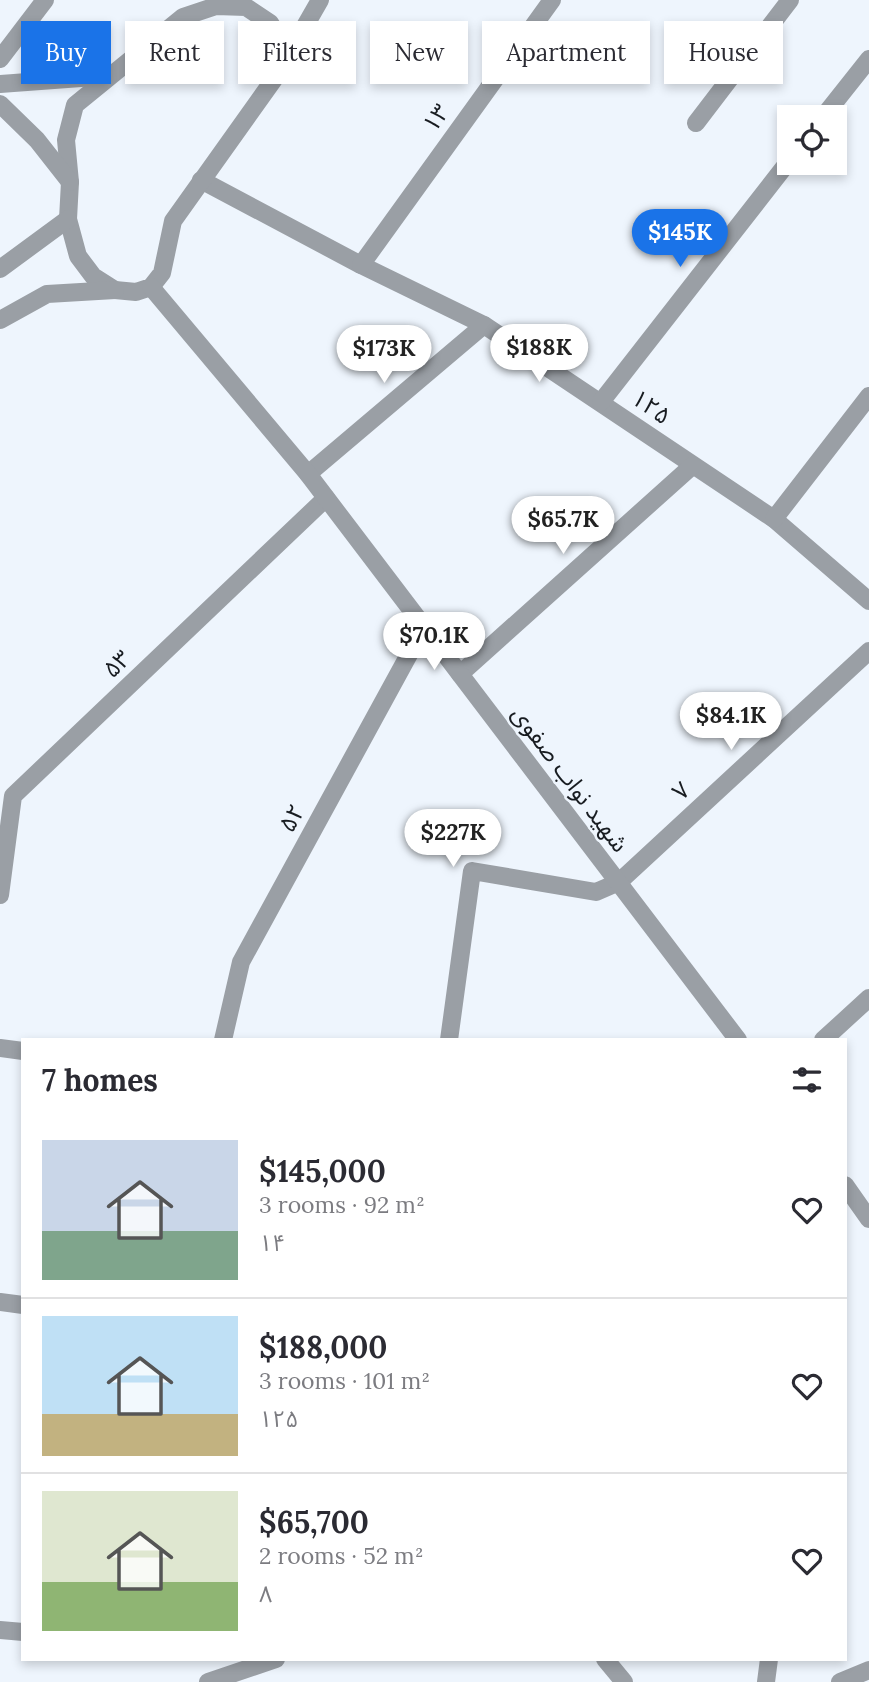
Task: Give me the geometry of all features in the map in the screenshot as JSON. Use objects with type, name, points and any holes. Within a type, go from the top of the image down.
[{"type":"street","points":[[0,59],[46,0]]},
{"type":"street","points":[[111,74],[204,0]]},
{"type":"street","points":[[308,21],[320,0]]},
{"type":"street","name":"۱۳","points":[[361,265],[552,0]]},
{"type":"street","points":[[696,123],[790,0]]},
{"type":"street","points":[[183,17],[216,6],[246,7],[267,21]]},
{"type":"street","points":[[833,105],[869,59]]},
{"type":"street","points":[[0,84],[21,82]]},
{"type":"street","points":[[99,84],[75,105],[66,140],[70,182],[68,219],[78,256],[93,276],[115,290]]},
{"type":"street","points":[[0,320],[47,294],[115,290],[136,292],[151,287],[162,273],[173,221],[270,84]]},
{"type":"street","points":[[0,104],[37,140],[70,182]]},
{"type":"street","points":[[601,402],[778,175]]},
{"type":"street","name":"۱۲۵","points":[[201,180],[361,265],[484,325],[774,519],[869,601]]},
{"type":"street","points":[[0,268],[68,219]]},
{"type":"street","name":"شهید نواب صفوی","points":[[151,287],[308,474],[736,1038]]},
{"type":"street","points":[[308,474],[484,325]]},
{"type":"street","points":[[774,519],[869,396]]},
{"type":"street","points":[[460,674],[692,466]]},
{"type":"street","name":"۵۳","points":[[0,894],[13,796],[326,498]]},
{"type":"street","name":"۵۲","points":[[223,1038],[241,961],[424,627]]},
{"type":"street","name":"۷","points":[[619,882],[869,651]]},
{"type":"street","points":[[449,1038],[472,871],[596,892],[619,882]]},
{"type":"street","points":[[825,1038],[869,998]]},
{"type":"street","points":[[0,1048],[21,1051]]},
{"type":"street","points":[[847,1187],[866,1208]]},
{"type":"street","points":[[0,1302],[21,1305]]},
{"type":"street","points":[[0,1630],[21,1632]]},
{"type":"street","points":[[208,1682],[270,1661]]},
{"type":"street","points":[[607,1661],[624,1682]]},
{"type":"street","points":[[766,1682],[769,1661]]},
{"type":"street","points":[[841,1682],[869,1670]]}]
